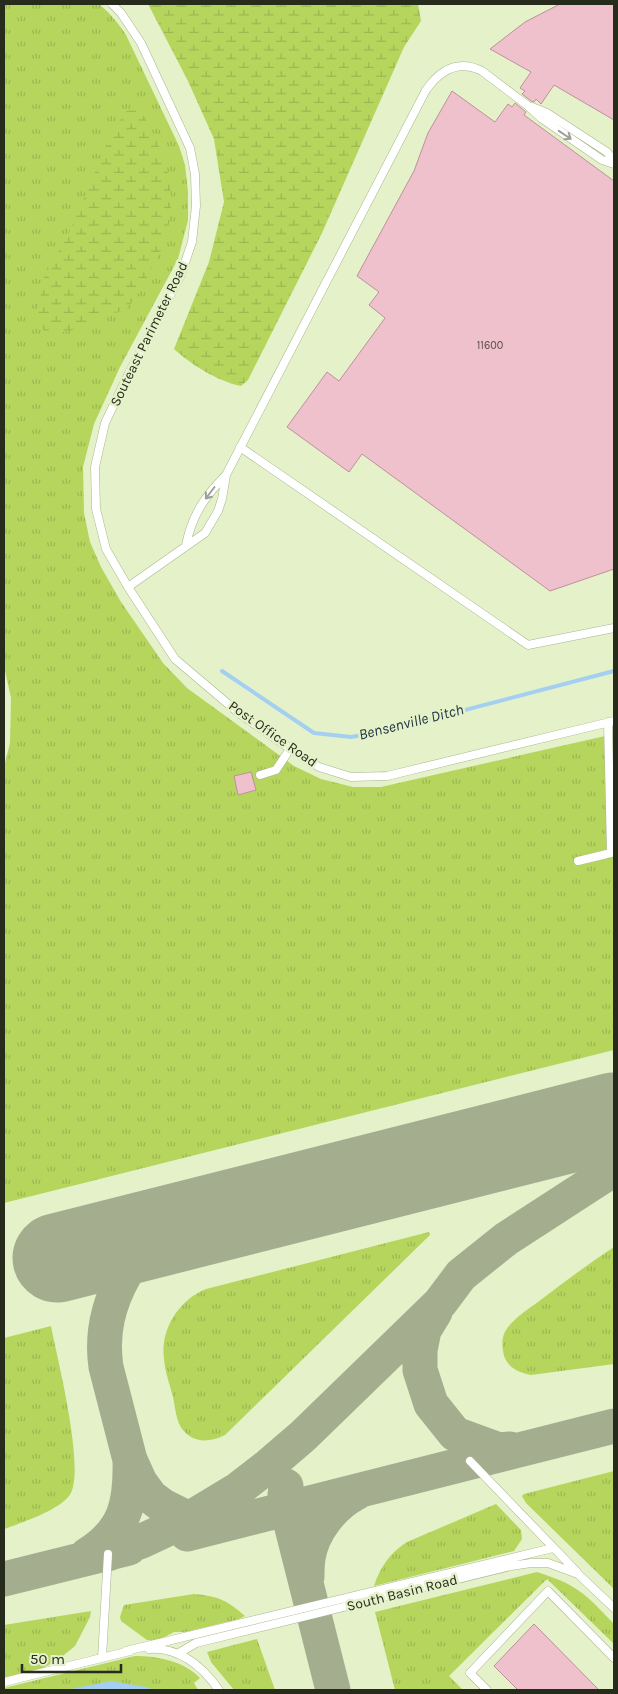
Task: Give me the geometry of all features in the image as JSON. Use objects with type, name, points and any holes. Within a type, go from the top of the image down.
[{"type":"lane","name":"Souteast Parimeter Road","points":[[112,4],[121,13],[141,43],[190,148],[195,174],[196,206],[192,242],[180,277],[129,373],[105,424],[95,467],[96,509],[106,549],[128,587]]},
{"type":"lane","points":[[128,587],[205,533],[218,511],[226,475],[240,447],[417,108],[434,79],[444,70],[454,66],[474,67],[482,71],[528,105],[541,118],[602,160],[614,163]]},
{"type":"lane","points":[[240,447],[528,645],[614,628]]},
{"type":"lane","points":[[186,545],[190,527],[196,513],[209,492],[226,475]]},
{"type":"lane","name":"Post Office Road","points":[[128,587],[175,659],[240,714],[290,749],[319,767],[350,777],[387,776],[611,721]]},
{"type":"lane","points":[[578,861],[611,853],[611,721]]},
{"type":"lane","points":[[260,775],[276,770],[290,749]]},
{"type":"lane","points":[[470,1461],[578,1574]]},
{"type":"lane","points":[[4,1682],[553,1548]]},
{"type":"lane","points":[[102,1658],[108,1554]]},
{"type":"lane","name":"South Basin Road","points":[[179,1652],[196,1643],[511,1566],[531,1563],[548,1563],[578,1574],[614,1608]]},
{"type":"lane","points":[[487,1690],[470,1674],[548,1591],[614,1658]]},
{"type":"lane","points":[[126,1651],[157,1649],[179,1652],[195,1664],[219,1690]]},
{"type":"green space","points":[[4,4],[99,4],[103,7],[114,18],[126,35],[179,146],[185,165],[188,192],[188,220],[178,259],[120,367],[94,424],[83,467],[84,513],[90,542],[101,567],[121,602],[163,663],[187,688],[294,766],[321,779],[353,787],[381,787],[614,734],[614,1050],[4,1203],[4,767],[10,743],[11,698],[4,666]]},
{"type":"green space","points":[[148,4],[418,4],[421,21],[404,47],[322,233],[248,380],[241,386],[205,372],[174,349],[209,262],[224,202],[214,139],[188,81]]},
{"type":"green space","points":[[140,110],[153,132],[162,153],[171,195],[166,237],[157,259],[135,298],[122,311],[96,315],[72,330],[63,332],[44,331],[37,314],[44,277],[68,235],[112,132],[126,111]]},
{"type":"green space","points":[[429,1232],[430,1235],[225,1435],[214,1439],[197,1440],[187,1435],[177,1418],[166,1374],[164,1348],[168,1327],[173,1317],[187,1300],[206,1289]]},
{"type":"green space","points":[[614,1247],[614,1364],[531,1375],[512,1367],[504,1356],[502,1346],[503,1336],[509,1326],[525,1311]]},
{"type":"green space","points":[[51,1326],[73,1441],[74,1483],[69,1496],[56,1507],[4,1529],[4,1338]]},
{"type":"green space","points":[[614,1471],[614,1589],[526,1503],[522,1496]]},
{"type":"green space","points":[[496,1504],[521,1530],[522,1539],[514,1551],[374,1586],[386,1561],[407,1542]]},
{"type":"green space","points":[[537,1572],[569,1585],[590,1599],[614,1624],[614,1644],[547,1579],[449,1676],[463,1690],[395,1690],[375,1612]]},
{"type":"green space","points":[[194,1594],[221,1600],[233,1606],[245,1616],[185,1632],[174,1632],[157,1641],[147,1640],[121,1621],[120,1617],[124,1605]]},
{"type":"green space","points":[[91,1611],[90,1617],[75,1646],[59,1659],[43,1668],[4,1678],[4,1625]]},
{"type":"green space","points":[[257,1639],[275,1690],[234,1690],[211,1662],[207,1652]]},
{"type":"green space","points":[[135,1656],[161,1658],[186,1667],[200,1678],[194,1683],[198,1690],[4,1690],[4,1688]]},
{"type":"water","points":[[111,1681],[155,1690],[66,1690]]},
{"type":"building","points":[[560,4],[614,4],[614,120],[554,85],[541,104],[536,99],[534,102],[531,101],[522,94],[525,91],[520,88],[531,72],[490,49],[525,22]]},
{"type":"building","points":[[452,91],[495,122],[508,104],[512,107],[515,103],[526,112],[524,115],[614,181],[614,569],[550,591],[362,454],[349,472],[287,427],[327,372],[339,381],[385,318],[369,305],[379,292],[357,276],[414,171],[428,133]]},
{"type":"building","points":[[251,772],[256,790],[238,795],[234,776]]},
{"type":"building","points":[[534,1624],[599,1690],[518,1690],[494,1666]]},
{"type":"waterway","name":"Bensenville Ditch","points":[[222,671],[314,733],[351,737],[381,732],[614,671]]},
{"type":"taxiway","points":[[108,1554],[142,1541],[189,1519],[237,1490],[303,1436],[440,1303],[461,1275],[506,1239],[614,1169]]},
{"type":"taxiway","points":[[171,1229],[137,1253],[119,1285],[110,1308],[105,1331],[106,1367],[130,1460],[140,1482],[151,1497],[163,1506],[189,1519],[205,1523]]},
{"type":"taxiway","points":[[435,1312],[424,1330],[420,1350],[420,1370],[431,1404],[455,1434],[499,1450],[510,1449]]},
{"type":"taxiway","points":[[187,1534],[614,1426]]},
{"type":"taxiway","points":[[87,1555],[110,1536],[124,1514],[129,1489],[130,1460]]},
{"type":"taxiway","points":[[286,1486],[287,1508],[333,1690]]},
{"type":"taxiway","points":[[307,1577],[310,1548],[319,1529],[339,1504],[356,1493]]},
{"type":"taxiway","points":[[4,1579],[129,1548]]},
{"type":"runway","points":[[57,1258],[614,1117]]}]
